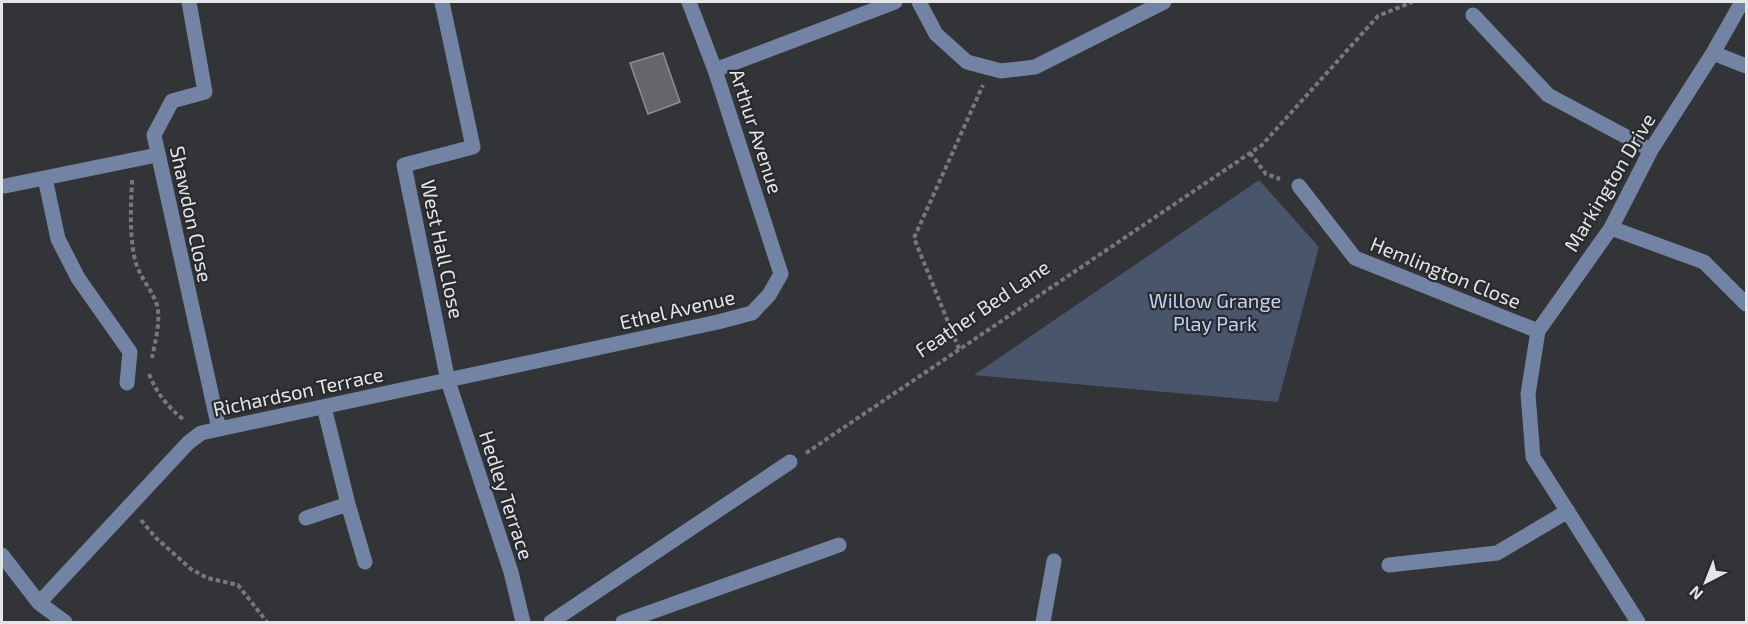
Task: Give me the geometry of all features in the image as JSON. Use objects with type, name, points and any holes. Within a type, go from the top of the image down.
[{"type":"street","name":"Shawdon Close","points":[[189,2],[205,92],[172,101],[154,135],[219,429]]},
{"type":"street","name":"West Hall Close","points":[[442,2],[474,147],[404,165],[448,381]]},
{"type":"street","name":"Arthur Avenue","points":[[689,2],[715,70],[781,274]]},
{"type":"street","points":[[715,70],[895,2]]},
{"type":"street","points":[[919,2],[936,34],[968,62],[1001,71],[1035,67],[1164,2]]},
{"type":"street","name":"Markington Drive","points":[[1638,622],[1533,457],[1528,394],[1538,332],[1611,228],[1651,150],[1713,53],[1742,2]]},
{"type":"street","points":[[1473,15],[1548,95],[1651,150]]},
{"type":"street","points":[[1713,53],[1746,66]]},
{"type":"street","points":[[5,186],[157,155]]},
{"type":"street","points":[[45,178],[58,239],[78,278],[130,352],[127,383]]},
{"type":"street","name":"Hemlington Close","points":[[1299,186],[1355,258],[1538,332]]},
{"type":"street","points":[[1611,228],[1704,262],[1746,304]]},
{"type":"street","name":"Ethel Avenue","points":[[563,356],[752,313],[768,295],[781,274]]},
{"type":"street","name":"Richardson Terrace","points":[[39,603],[188,443],[201,433],[563,356]]},
{"type":"street","name":"Hedley Terrace","points":[[448,381],[511,572],[522,622]]},
{"type":"street","points":[[324,407],[365,562]]},
{"type":"street","points":[[551,622],[790,462]]},
{"type":"street","points":[[306,518],[348,504]]},
{"type":"street","points":[[1389,565],[1497,553],[1568,511]]},
{"type":"street","points":[[623,622],[839,545]]},
{"type":"street","points":[[2,555],[39,603],[65,622]]},
{"type":"street","points":[[1043,622],[1054,561]]},
{"type":"path","name":"Feather Bed Lane","points":[[790,462],[801,457],[1262,145],[1378,16],[1412,2]]},
{"type":"path","points":[[959,349],[914,238],[991,68]]},
{"type":"path","points":[[1250,153],[1266,174],[1299,186]]},
{"type":"path","points":[[133,160],[131,232],[143,282],[157,303],[157,322],[149,374],[157,393],[174,412],[201,433]]},
{"type":"path","points":[[129,506],[156,538],[191,569],[207,578],[238,585],[267,622]]},
{"type":"green space","name":"Willow Grange Play Park","points":[[1259,180],[1319,247],[1278,402],[974,375]]},
{"type":"building","points":[[663,53],[680,102],[648,114],[630,63]]}]
